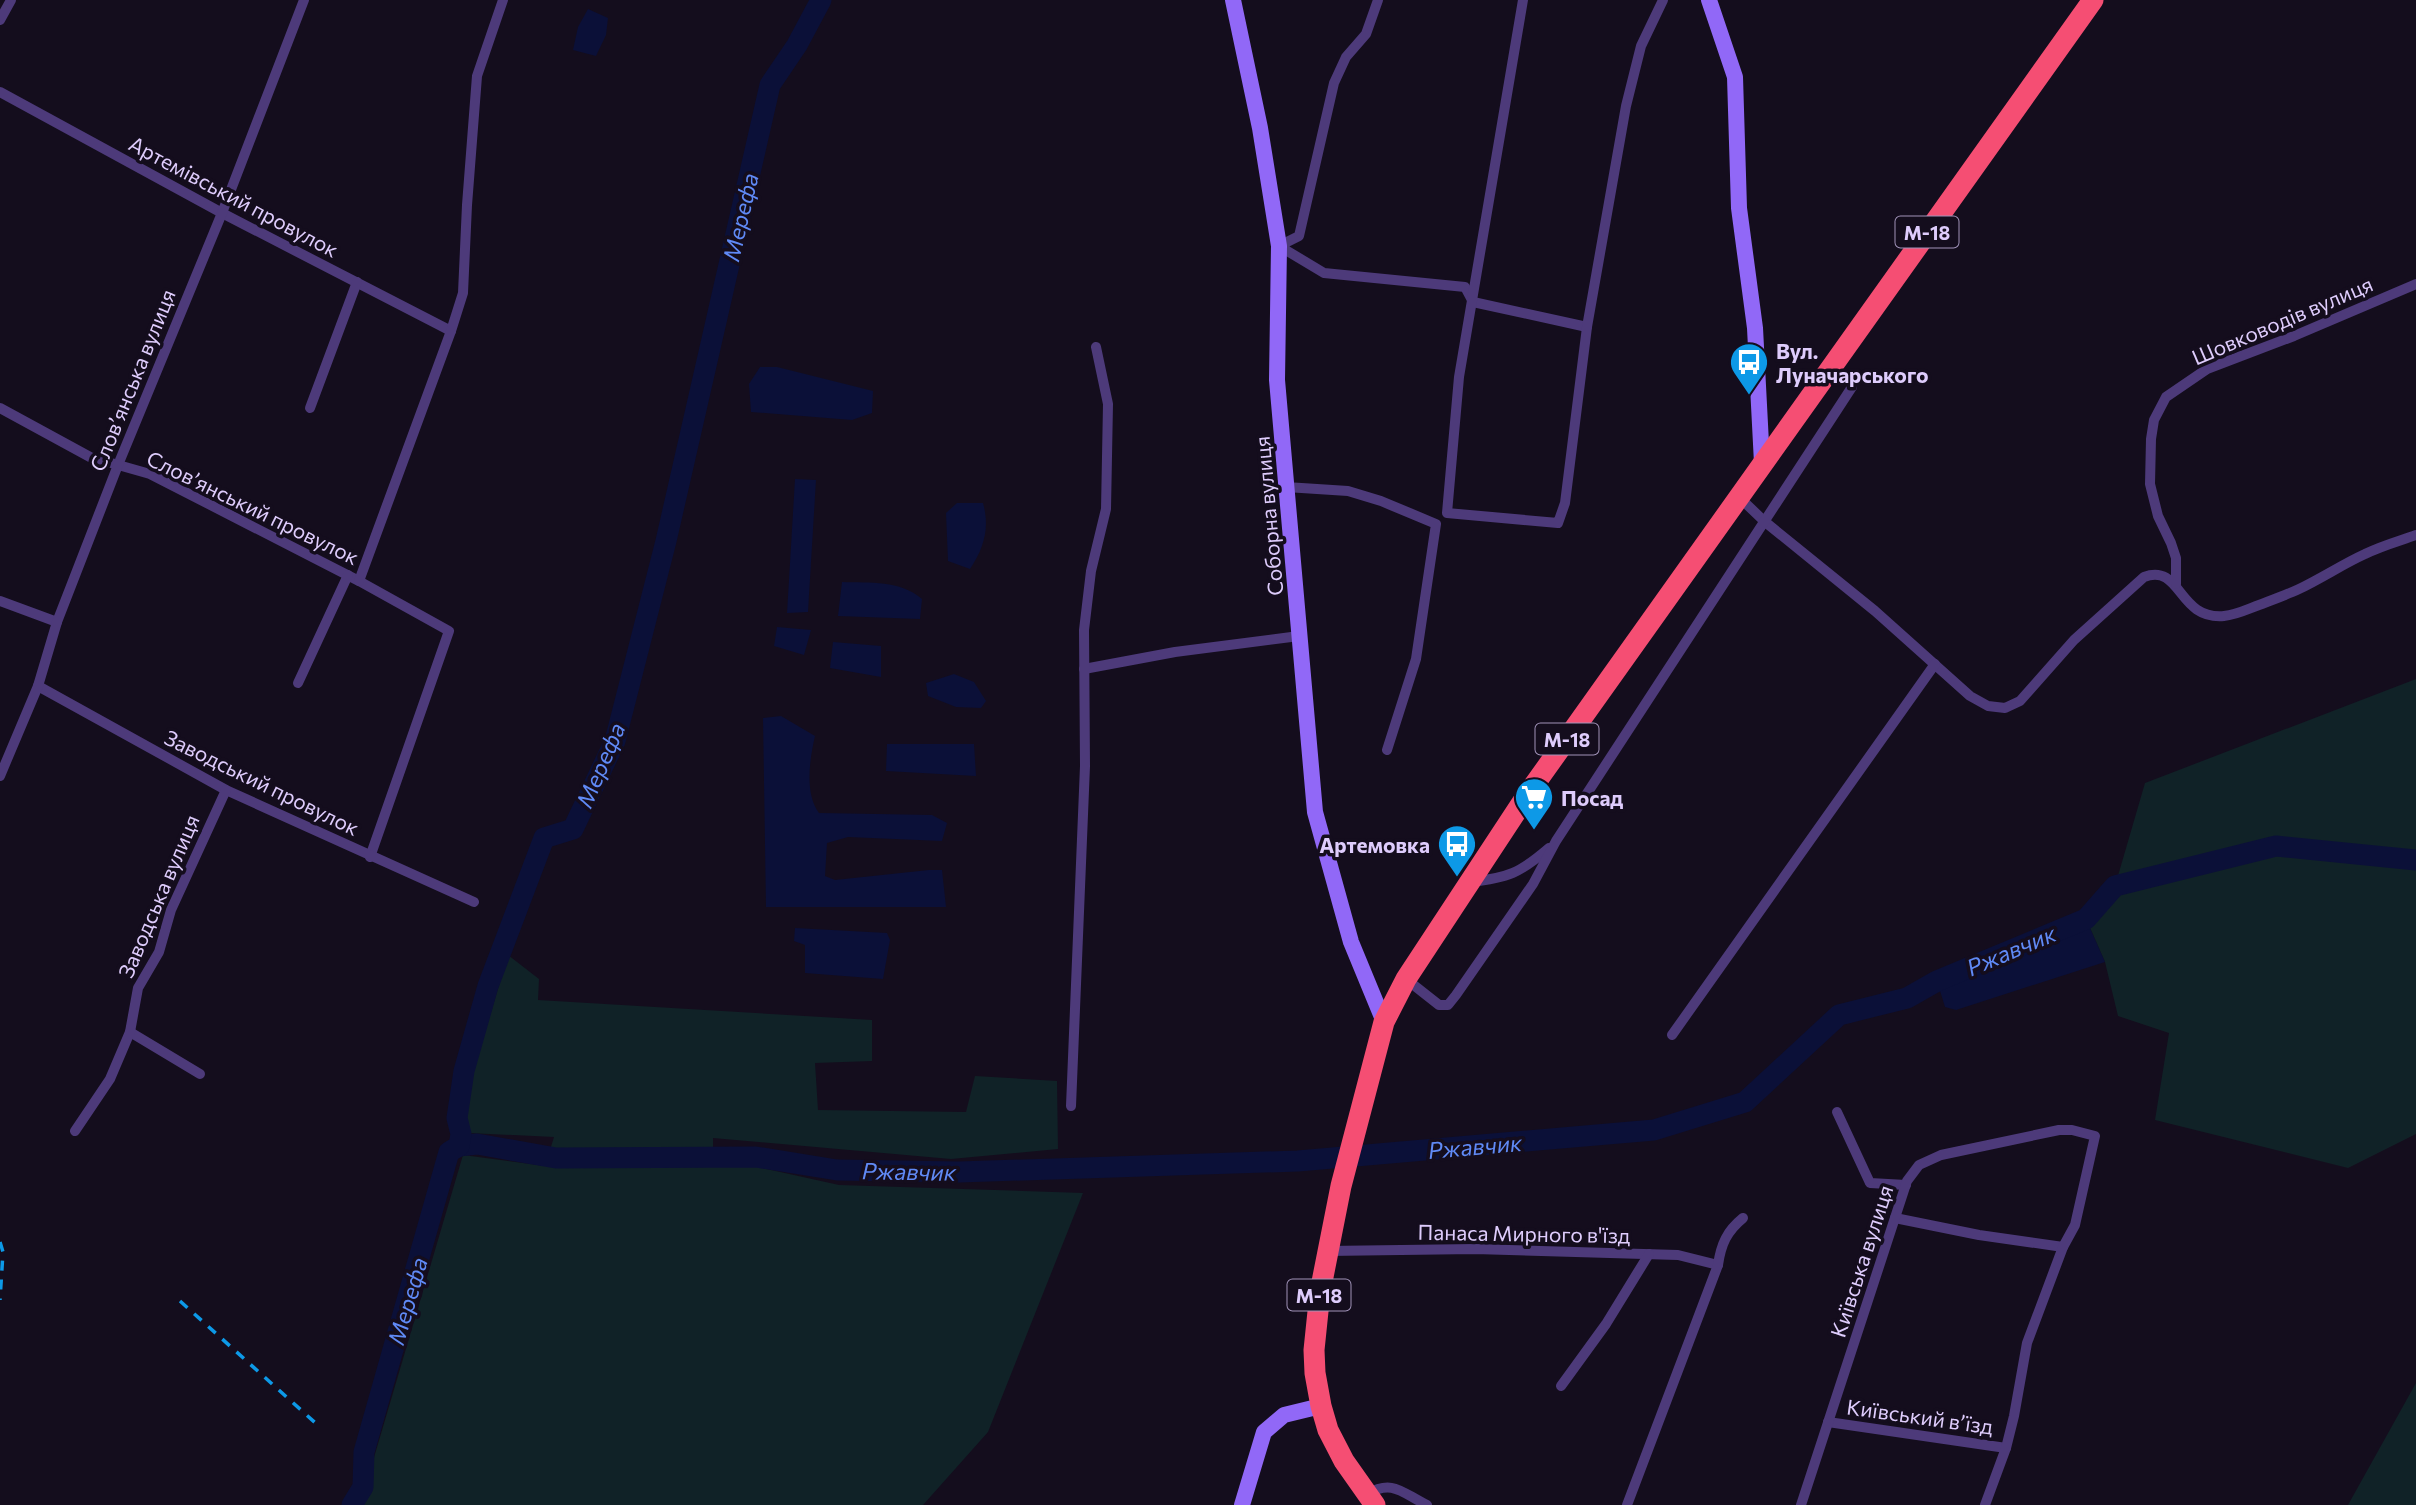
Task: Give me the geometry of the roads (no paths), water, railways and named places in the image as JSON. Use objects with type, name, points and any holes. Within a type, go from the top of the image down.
[{"type":"highway","name":"М-18","points":[[1371,1500],[1344,1461],[1328,1430],[1315,1373],[1314,1350],[1320,1292],[1341,1186],[1384,1021],[1406,979],[1527,795],[2093,0]]},
{"type":"street","points":[[0,20],[12,0]]},
{"type":"street","name":"Слов’янська вулиця","points":[[0,776],[37,686],[57,622],[118,465],[222,213],[304,0]]},
{"type":"street","points":[[359,581],[463,293],[477,76],[503,0]]},
{"type":"street","name":"Соборна вулиця","points":[[1233,0],[1260,128],[1279,246],[1277,380],[1315,812],[1351,942],[1384,1021]]},
{"type":"street","points":[[1279,246],[1299,236],[1334,83],[1346,57],[1366,34],[1378,0]]},
{"type":"street","points":[[1387,750],[1416,659],[1436,524],[1447,513],[1459,377],[1523,0]]},
{"type":"street","points":[[1447,513],[1558,523],[1565,503],[1587,327],[1626,106],[1641,46],[1663,0]]},
{"type":"street","points":[[1707,2],[1735,77],[1739,208],[1755,328],[1762,463]]},
{"type":"street","name":"Артемівський провулок","points":[[0,92],[222,213],[451,331]]},
{"type":"street","points":[[1279,246],[1324,273],[1465,287],[1473,302],[1587,327]]},
{"type":"street","points":[[310,408],[357,282]]},
{"type":"street","name":"Шовководів вулиця","points":[[2176,558],[2158,516],[2150,484],[2154,420],[2166,397],[2207,369],[2294,336],[2416,284]]},
{"type":"street","points":[[1071,1105],[1086,766],[1084,630],[1091,571],[1107,509],[1108,404],[1096,347]]},
{"type":"street","points":[[1406,979],[1439,1005],[1448,1004],[1533,884],[1556,841],[1852,387]]},
{"type":"street","name":"Слов’янський провулок","points":[[0,408],[90,457],[150,474],[348,575],[449,631],[370,857]]},
{"type":"street","points":[[1286,487],[1348,491],[1381,501],[1436,524]]},
{"type":"street","points":[[1738,496],[1764,521],[1875,611],[1970,696],[1988,706],[2005,708],[2020,701],[2074,640],[2139,581],[2157,575],[2176,584]]},
{"type":"street","points":[[2176,558],[2176,584],[2184,600],[2198,611],[2216,616],[2234,615],[2298,590],[2367,552],[2416,535]]},
{"type":"street","points":[[2157,575],[2167,570],[2176,558]]},
{"type":"street","points":[[298,683],[348,575]]},
{"type":"street","points":[[0,601],[57,622]]},
{"type":"street","points":[[1084,669],[1175,652],[1299,636]]},
{"type":"street","points":[[1672,1035],[1935,664]]},
{"type":"street","name":"Заводський провулок","points":[[37,686],[226,790],[474,902]]},
{"type":"street","name":"Заводська вулиця","points":[[75,1131],[110,1079],[130,1032],[138,988],[159,951],[171,910],[226,790]]},
{"type":"street","points":[[1469,882],[1496,879],[1524,869],[1556,841]]},
{"type":"street","points":[[130,1032],[200,1074]]},
{"type":"street","points":[[1837,1112],[1870,1183],[1906,1185]]},
{"type":"street","name":"Київська вулиця","points":[[1801,1505],[1906,1185],[1919,1165],[1941,1155],[2059,1130],[2072,1130],[2095,1136],[2075,1225],[2063,1247]]},
{"type":"street","points":[[1627,1505],[1718,1265],[1721,1247],[1730,1228],[1743,1218]]},
{"type":"street","points":[[1895,1218],[1979,1235],[2063,1247],[2027,1343],[2006,1448],[1985,1505]]},
{"type":"street","name":"Панаса Мирного в'їзд","points":[[1328,1251],[1475,1249],[1678,1255],[1718,1265]]},
{"type":"street","points":[[1561,1386],[1606,1325],[1649,1254]]},
{"type":"street","points":[[1242,1505],[1264,1432],[1284,1415],[1321,1406]]},
{"type":"street","name":"Київський в’їзд","points":[[1828,1422],[2006,1448]]},
{"type":"street","points":[[1371,1500],[1378,1488],[1389,1486],[1427,1505]]},
{"type":"waterway","name":"Мерефа","points":[[352,1505],[363,1487],[364,1452],[449,1152],[459,1146],[461,1134],[457,1118],[464,1071],[488,986],[544,838],[573,829],[615,741],[666,541],[770,85],[797,45],[821,0]]},
{"type":"waterway","name":"Ржавчик","points":[[459,1146],[477,1144],[556,1158],[756,1157],[837,1170],[959,1172],[1298,1161],[1654,1130],[1745,1102],[1839,1015],[1907,998],[1937,981],[2086,919],[2115,886],[2276,846],[2416,860]]},
{"type":"railway","points":[[0,1242],[3,1252],[0,1300]]},
{"type":"railway","points":[[180,1301],[321,1428]]},
{"type":"place","name":"Вул. Луначарського","points":[[1749,396]]},
{"type":"place","name":"Посад","points":[[1534,831]]},
{"type":"place","name":"Артемовка","points":[[1457,878]]}]
